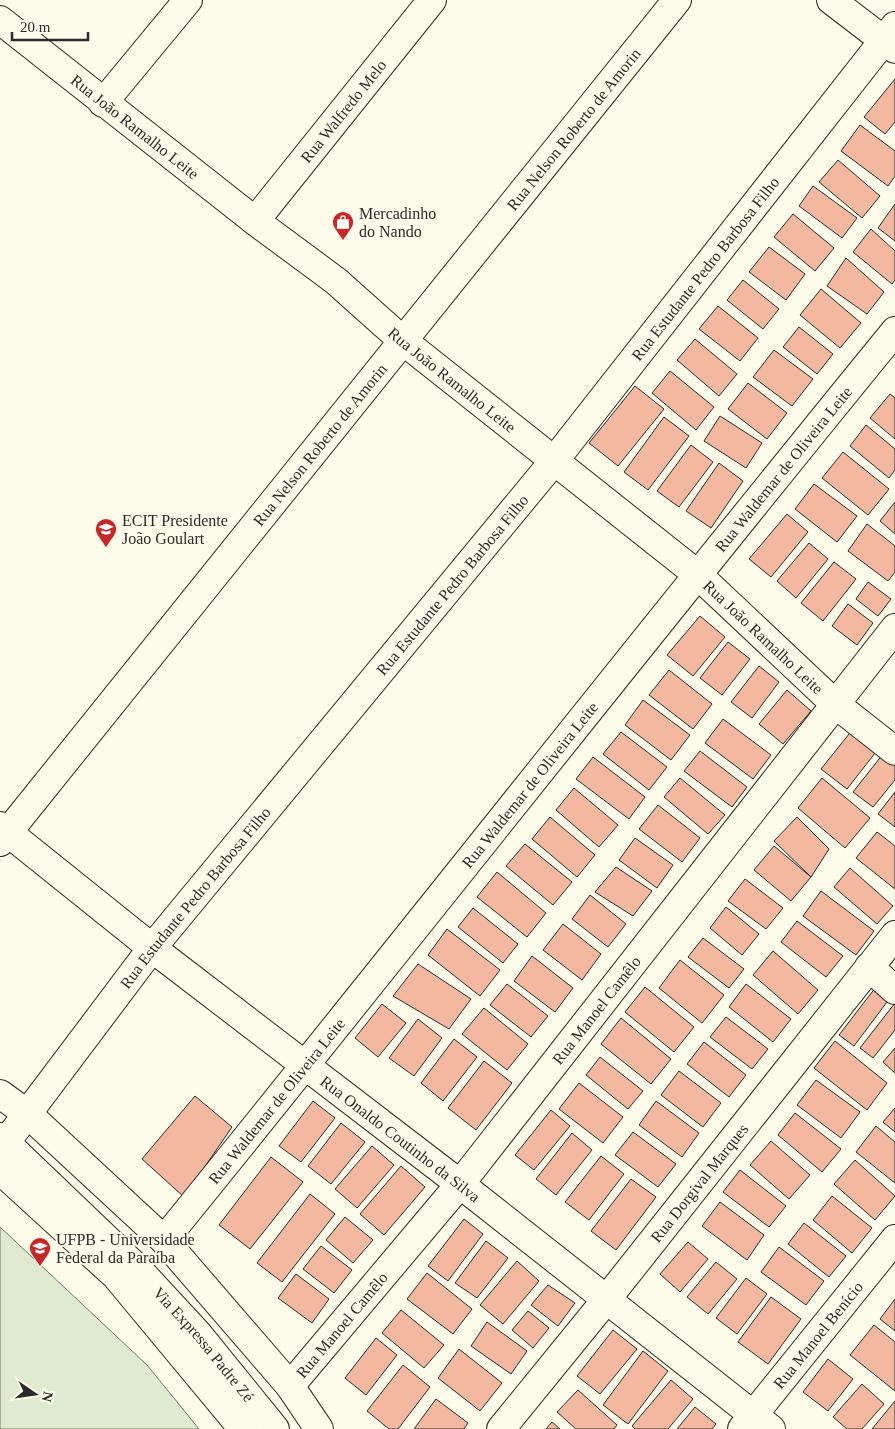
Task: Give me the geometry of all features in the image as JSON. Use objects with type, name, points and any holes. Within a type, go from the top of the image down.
[{"type":"street","points":[[103,103],[188,0]]},
{"type":"street","name":"Rua Walfredo Melo","points":[[255,222],[432,0]]},
{"type":"street","name":"Rua Nelson Roberto de Amorin","points":[[3,833],[677,0]]},
{"type":"street","points":[[831,0],[891,38]]},
{"type":"street","name":"Rua João Ramalho Leite","points":[[0,20],[255,222],[336,281],[402,340],[696,574],[834,704],[895,750]]},
{"type":"street","name":"Rua Estudante Pedro Barbosa Filho","points":[[3,1139],[28,1115],[152,948],[554,461],[891,38]]},
{"type":"street","name":"Rua Waldemar de Oliveira Leite","points":[[164,1240],[305,1066],[696,574],[895,331]]},
{"type":"street","name":"Rua Manoel Camêlo","points":[[290,1386],[460,1184],[895,628]]},
{"type":"street","name":"Rua Onaldo Coutinho da Silva","points":[[3,833],[460,1184],[606,1300],[755,1424]]},
{"type":"street","name":"Rua Dorgival Marques","points":[[501,1429],[606,1300],[895,935]]},
{"type":"street","points":[[869,968],[895,990]]},
{"type":"street","points":[[0,1094],[28,1115],[164,1240],[290,1386],[319,1429]]},
{"type":"street","name":"Via Expressa Padre Zé","points":[[3,1139],[137,1268],[198,1334],[275,1429]]},
{"type":"street","name":"Via Expressa Padre Zé","points":[[0,1170],[116,1276],[243,1429]]},
{"type":"street","name":"Rua Manoel Benício","points":[[755,1424],[895,1240]]},
{"type":"green space","name":"UFPB - Universidade Federal da Paraíba","points":[[0,1227],[147,1365],[199,1429],[0,1429]]},
{"type":"building","points":[[895,79],[895,122],[885,134],[864,117]]},
{"type":"building","points":[[860,125],[895,151],[895,176],[888,186],[841,151]]},
{"type":"building","points":[[838,160],[880,196],[862,218],[819,182]]},
{"type":"building","points":[[813,186],[857,218],[842,238],[799,206]]},
{"type":"building","points":[[895,204],[895,241],[878,228]]},
{"type":"building","points":[[793,214],[834,248],[815,271],[774,237]]},
{"type":"building","points":[[871,229],[895,251],[895,280],[892,284],[853,252]]},
{"type":"building","points":[[769,247],[805,274],[786,300],[749,272]]},
{"type":"building","points":[[846,258],[884,292],[867,314],[827,286]]},
{"type":"building","points":[[743,280],[779,309],[763,329],[727,300]]},
{"type":"building","points":[[821,289],[861,323],[840,348],[800,315]]},
{"type":"building","points":[[718,306],[758,338],[740,361],[699,329]]},
{"type":"building","points":[[799,327],[833,354],[817,374],[783,347]]},
{"type":"building","points":[[695,339],[737,374],[719,396],[677,360]]},
{"type":"building","points":[[774,350],[813,379],[792,406],[753,377]]},
{"type":"building","points":[[670,371],[714,407],[696,430],[652,393]]},
{"type":"building","points":[[748,383],[787,413],[767,439],[728,409]]},
{"type":"building","points":[[635,386],[664,409],[618,466],[589,443]]},
{"type":"building","points":[[890,394],[895,398],[895,439],[870,418]]},
{"type":"building","points":[[720,416],[762,443],[746,468],[704,441]]},
{"type":"building","points":[[664,417],[689,436],[648,490],[624,472]]},
{"type":"building","points":[[866,425],[895,449],[895,470],[889,478],[850,446]]},
{"type":"building","points":[[691,445],[713,462],[679,507],[657,491]]},
{"type":"building","points":[[843,452],[889,489],[868,515],[822,478]]},
{"type":"building","points":[[719,463],[743,481],[711,528],[686,511]]},
{"type":"building","points":[[814,484],[857,516],[837,542],[795,509]]},
{"type":"building","points":[[895,502],[895,534],[880,521]]},
{"type":"building","points":[[787,514],[808,532],[771,577],[749,559]]},
{"type":"building","points":[[867,524],[895,546],[895,572],[888,581],[848,551]]},
{"type":"building","points":[[809,543],[828,559],[796,598],[777,581]]},
{"type":"building","points":[[834,562],[856,579],[823,621],[801,603]]},
{"type":"building","points":[[868,582],[891,599],[878,616],[856,599]]},
{"type":"building","points":[[848,604],[873,623],[857,645],[832,626]]},
{"type":"building","points":[[700,616],[725,637],[693,676],[667,655]]},
{"type":"building","points":[[728,642],[750,659],[722,695],[700,678]]},
{"type":"building","points":[[759,666],[779,682],[752,718],[731,702]]},
{"type":"building","points":[[669,670],[712,704],[693,729],[649,695]]},
{"type":"building","points":[[787,690],[811,711],[783,744],[759,724]]},
{"type":"building","points":[[643,700],[690,735],[671,760],[625,725]]},
{"type":"building","points":[[723,719],[771,755],[753,779],[705,743]]},
{"type":"building","points":[[853,729],[879,748],[847,789],[821,769]]},
{"type":"building","points":[[621,732],[667,767],[649,790],[603,754]]},
{"type":"building","points":[[700,751],[747,787],[732,807],[684,771]]},
{"type":"building","points":[[883,754],[895,763],[895,780],[873,807],[853,792]]},
{"type":"building","points":[[593,757],[645,797],[629,819],[576,779]]},
{"type":"building","points":[[680,778],[725,815],[708,834],[664,797]]},
{"type":"building","points":[[822,778],[870,818],[845,848],[798,808]]},
{"type":"building","points":[[574,788],[618,825],[599,847],[556,810]]},
{"type":"building","points":[[895,792],[895,827],[878,814]]},
{"type":"building","points":[[658,805],[700,838],[682,862],[639,829]]},
{"type":"building","points":[[550,817],[595,855],[577,877],[532,839]]},
{"type":"building","points":[[797,817],[829,849],[811,877],[774,841]]},
{"type":"building","points":[[877,832],[895,846],[895,889],[856,858]]},
{"type":"building","points":[[635,838],[673,865],[657,888],[619,860]]},
{"type":"building","points":[[525,844],[572,882],[553,905],[506,866]]},
{"type":"building","points":[[774,846],[811,877],[791,901],[754,870]]},
{"type":"building","points":[[616,867],[652,891],[633,916],[595,892]]},
{"type":"building","points":[[850,868],[893,906],[877,924],[834,887]]},
{"type":"building","points":[[497,872],[546,913],[527,937],[477,897]]},
{"type":"building","points":[[745,879],[783,908],[766,929],[728,901]]},
{"type":"building","points":[[821,891],[874,931],[856,955],[803,916]]},
{"type":"building","points":[[590,895],[626,924],[608,947],[572,919]]},
{"type":"building","points":[[726,907],[759,934],[742,955],[710,928]]},
{"type":"building","points":[[473,908],[518,944],[503,963],[458,927]]},
{"type":"building","points":[[797,921],[843,956],[826,977],[781,942]]},
{"type":"building","points":[[563,924],[601,954],[582,980],[543,950]]},
{"type":"building","points":[[447,929],[500,970],[480,996],[428,955]]},
{"type":"building","points":[[703,938],[744,969],[729,988],[688,957]]},
{"type":"building","points":[[773,951],[818,990],[798,1014],[753,975]]},
{"type":"building","points":[[532,956],[573,988],[555,1012],[514,981]]},
{"type":"building","points":[[680,960],[724,995],[702,1023],[659,988]]},
{"type":"building","points":[[418,964],[471,999],[449,1029],[393,996]]},
{"type":"building","points":[[879,983],[893,994],[854,1046],[839,1035]]},
{"type":"building","points":[[507,984],[548,1016],[531,1037],[490,1005]]},
{"type":"building","points":[[746,984],[791,1019],[773,1042],[729,1007]]},
{"type":"building","points":[[645,987],[694,1027],[674,1052],[625,1012]]},
{"type":"building","points":[[895,1003],[895,1030],[873,1058],[860,1048]]},
{"type":"building","points":[[382,1004],[406,1023],[378,1057],[355,1038]]},
{"type":"building","points":[[484,1008],[528,1044],[507,1070],[462,1034]]},
{"type":"building","points":[[726,1017],[768,1049],[752,1069],[710,1037]]},
{"type":"building","points":[[621,1018],[671,1059],[651,1084],[601,1044]]},
{"type":"building","points":[[418,1019],[442,1038],[414,1076],[389,1058]]},
{"type":"building","points":[[454,1039],[477,1057],[443,1101],[421,1083]]},
{"type":"building","points":[[835,1041],[887,1083],[867,1110],[814,1068]]},
{"type":"building","points":[[704,1042],[746,1075],[729,1097],[687,1064]]},
{"type":"building","points":[[895,1048],[895,1073],[883,1062]]},
{"type":"building","points":[[600,1057],[643,1091],[628,1109],[586,1075]]},
{"type":"building","points":[[484,1061],[512,1083],[476,1130],[448,1108]]},
{"type":"building","points":[[679,1071],[721,1103],[703,1127],[661,1095]]},
{"type":"building","points":[[816,1080],[860,1112],[841,1138],[797,1105]]},
{"type":"building","points":[[579,1083],[623,1117],[603,1143],[559,1109]]},
{"type":"building","points":[[195,1096],[232,1127],[184,1197],[142,1159]]},
{"type":"building","points":[[313,1101],[335,1118],[301,1162],[279,1146]]},
{"type":"building","points":[[656,1101],[699,1133],[682,1157],[639,1125]]},
{"type":"building","points":[[895,1108],[895,1132],[883,1122]]},
{"type":"building","points":[[551,1110],[570,1126],[534,1170],[515,1155]]},
{"type":"building","points":[[795,1113],[841,1149],[822,1172],[778,1135]]},
{"type":"building","points":[[341,1123],[365,1142],[331,1184],[308,1166]]},
{"type":"building","points":[[876,1126],[895,1142],[895,1183],[856,1152]]},
{"type":"building","points":[[633,1132],[676,1164],[658,1187],[615,1155]]},
{"type":"building","points":[[572,1133],[592,1150],[556,1195],[536,1179]]},
{"type":"building","points":[[771,1141],[810,1175],[789,1199],[750,1165]]},
{"type":"building","points":[[372,1146],[394,1165],[357,1208],[335,1189]]},
{"type":"building","points":[[601,1156],[624,1174],[589,1220],[565,1202]]},
{"type":"building","points":[[271,1157],[303,1182],[250,1249],[219,1225]]},
{"type":"building","points":[[855,1160],[895,1196],[875,1220],[834,1184]]},
{"type":"building","points":[[401,1166],[425,1187],[384,1235],[360,1214]]},
{"type":"building","points":[[740,1170],[786,1206],[769,1227],[723,1192]]},
{"type":"building","points":[[631,1179],[656,1197],[616,1250],[591,1231]]},
{"type":"building","points":[[310,1194],[335,1214],[282,1282],[257,1263]]},
{"type":"building","points":[[832,1196],[872,1228],[852,1253],[813,1220]]},
{"type":"building","points":[[720,1202],[764,1235],[747,1260],[702,1226]]},
{"type":"building","points":[[345,1217],[373,1240],[353,1263],[326,1240]]},
{"type":"building","points":[[464,1219],[483,1234],[448,1281],[428,1266]]},
{"type":"building","points":[[804,1223],[846,1256],[829,1277],[788,1244]]},
{"type":"building","points":[[486,1241],[508,1258],[477,1298],[455,1283]]},
{"type":"building","points":[[688,1242],[708,1259],[680,1292],[660,1274]]},
{"type":"building","points":[[321,1246],[352,1270],[334,1293],[303,1269]]},
{"type":"building","points":[[779,1247],[824,1281],[806,1305],[761,1272]]},
{"type":"building","points":[[517,1261],[539,1281],[503,1324],[480,1305]]},
{"type":"building","points":[[716,1262],[737,1279],[708,1314],[687,1297]]},
{"type":"building","points":[[427,1273],[472,1309],[453,1334],[407,1299]]},
{"type":"building","points":[[296,1274],[329,1299],[312,1323],[278,1298]]},
{"type":"building","points":[[746,1278],[767,1294],[737,1334],[716,1318]]},
{"type":"building","points":[[548,1285],[575,1303],[558,1326],[531,1305]]},
{"type":"building","points":[[771,1297],[801,1319],[768,1364],[738,1342]]},
{"type":"building","points":[[895,1299],[895,1331],[880,1319]]},
{"type":"building","points":[[401,1310],[444,1345],[424,1368],[382,1333]]},
{"type":"building","points":[[528,1311],[549,1328],[533,1348],[512,1330]]},
{"type":"building","points":[[487,1322],[527,1351],[511,1374],[471,1346]]},
{"type":"building","points":[[874,1325],[895,1342],[895,1391],[850,1355]]},
{"type":"building","points":[[613,1330],[637,1349],[600,1394],[577,1376]]},
{"type":"building","points":[[376,1338],[397,1355],[366,1395],[345,1378]]},
{"type":"building","points":[[459,1349],[502,1383],[480,1411],[438,1378]]},
{"type":"building","points":[[643,1351],[668,1371],[628,1424],[603,1405]]},
{"type":"building","points":[[828,1359],[853,1379],[828,1411],[803,1392]]},
{"type":"building","points":[[403,1365],[430,1387],[398,1429],[389,1429],[367,1411]]},
{"type":"building","points":[[671,1380],[693,1399],[668,1429],[635,1429],[632,1426]]},
{"type":"building","points":[[862,1384],[884,1404],[862,1429],[847,1429],[833,1417]]},
{"type":"building","points":[[578,1390],[617,1425],[614,1429],[576,1429],[557,1412]]},
{"type":"building","points":[[436,1399],[468,1423],[464,1429],[414,1429]]},
{"type":"building","points":[[895,1401],[895,1429],[872,1429]]},
{"type":"building","points":[[695,1407],[716,1424],[712,1429],[677,1429]]},
{"type":"building","points":[[552,1422],[560,1429],[546,1429]]},
{"type":"place","name":"Mercadinho do Nando","points":[[343,241]]},
{"type":"place","name":"ECIT Presidente João Goulart","points":[[106,548]]},
{"type":"place","name":"UFPB - Universidade Federal da Paraíba","points":[[40,1267]]}]
